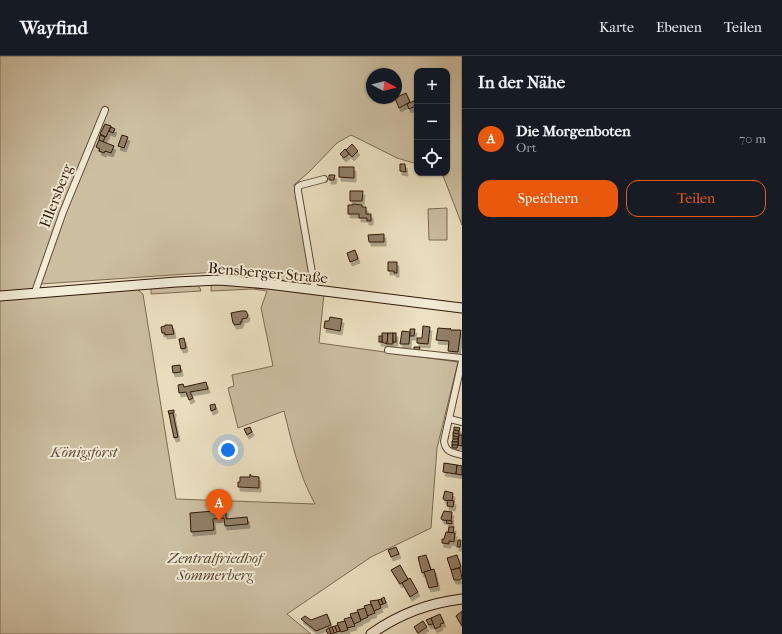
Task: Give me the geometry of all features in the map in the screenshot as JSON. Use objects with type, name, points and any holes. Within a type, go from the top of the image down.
[{"type":"main road","name":"Bensberger Straße","points":[[0,296],[219,280],[268,284],[462,308]]},
{"type":"main road","points":[[371,634],[383,625],[408,612],[441,602],[462,599]]},
{"type":"street","name":"Ellersberg","points":[[36,293],[36,288],[63,212],[104,110]]},
{"type":"street","points":[[314,290],[298,187],[324,179]]},
{"type":"street","points":[[388,350],[462,360],[444,441],[449,452],[462,454]]},
{"type":"street","points":[[450,419],[462,422]]},
{"type":"green space","points":[[0,56],[462,56],[462,225],[443,176],[450,176],[450,68],[414,68],[414,163],[397,158],[351,135],[337,143],[294,185],[311,259],[314,284],[216,272],[41,284],[35,296],[137,289],[143,294],[176,499],[315,504],[300,470],[284,411],[238,428],[228,388],[234,386],[232,375],[273,366],[261,308],[267,291],[253,289],[211,291],[211,286],[213,284],[242,285],[324,294],[319,343],[458,362],[437,448],[431,528],[371,557],[287,614],[311,634],[0,634]]},
{"type":"green space","points":[[447,208],[447,240],[429,240],[428,209]]},
{"type":"green space","points":[[196,284],[201,291],[151,294],[151,289],[154,287]]},
{"type":"building","points":[[406,93],[410,102],[399,108],[397,104],[402,104],[402,95]]},
{"type":"building","points":[[414,101],[414,107],[409,109],[407,104]]},
{"type":"building","points":[[105,124],[111,126],[106,137],[100,134]]},
{"type":"building","points":[[111,127],[115,129],[113,133],[109,131]]},
{"type":"building","points":[[100,135],[105,137],[103,142],[99,140]]},
{"type":"building","points":[[122,135],[128,137],[124,148],[118,146]]},
{"type":"building","points":[[99,140],[114,146],[111,153],[99,151],[100,149],[96,147]]},
{"type":"building","points":[[352,144],[358,151],[352,157],[346,150]]},
{"type":"building","points":[[345,149],[349,154],[344,158],[340,154]]},
{"type":"building","points":[[400,164],[405,164],[406,172],[400,171]]},
{"type":"building","points":[[339,167],[354,167],[354,178],[339,177]]},
{"type":"building","points":[[329,175],[335,175],[334,180],[329,180]]},
{"type":"building","points":[[350,191],[363,191],[362,201],[350,201]]},
{"type":"building","points":[[353,204],[366,207],[366,214],[371,214],[371,221],[367,221],[367,218],[359,218],[359,214],[348,214],[348,205]]},
{"type":"building","points":[[384,234],[384,242],[369,242],[368,235]]},
{"type":"building","points":[[355,250],[358,259],[350,262],[347,253]]},
{"type":"building","points":[[388,262],[397,262],[397,273],[394,273],[394,271],[388,271]]},
{"type":"building","points":[[246,311],[248,315],[247,318],[242,319],[242,322],[240,322],[241,324],[234,325],[231,313]]},
{"type":"building","points":[[330,317],[342,319],[340,331],[324,328],[325,321],[329,321]]},
{"type":"building","points":[[165,325],[172,325],[174,334],[165,335],[165,333],[162,333],[161,327]]},
{"type":"building","points":[[423,326],[430,327],[428,344],[417,343],[417,338],[422,338]]},
{"type":"building","points":[[438,328],[461,330],[458,352],[448,351],[449,341],[436,340]]},
{"type":"building","points":[[410,329],[415,329],[414,336],[410,336]]},
{"type":"building","points":[[402,331],[410,332],[409,344],[400,344]]},
{"type":"building","points":[[382,333],[388,333],[387,344],[382,342]]},
{"type":"building","points":[[388,333],[393,333],[393,344],[387,344]]},
{"type":"building","points":[[393,333],[396,333],[396,342],[393,342]]},
{"type":"building","points":[[379,336],[382,336],[382,342],[379,342]]},
{"type":"building","points":[[184,338],[186,348],[181,349],[179,339]]},
{"type":"building","points":[[414,347],[420,347],[419,351],[414,351]]},
{"type":"building","points":[[180,365],[181,372],[173,373],[172,366]]},
{"type":"building","points":[[206,382],[208,389],[190,392],[193,398],[189,400],[186,392],[179,393],[178,385],[183,384],[184,387]]},
{"type":"building","points":[[215,404],[216,409],[211,411],[210,405]]},
{"type":"building","points":[[174,410],[174,413],[169,414],[168,411]]},
{"type":"building","points":[[173,413],[178,437],[174,438],[169,414]]},
{"type":"building","points":[[250,427],[252,432],[247,435],[244,429]]},
{"type":"building","points":[[454,427],[460,428],[459,431],[454,430]]},
{"type":"building","points":[[454,430],[459,431],[459,434],[453,433]]},
{"type":"building","points":[[453,433],[459,434],[459,437],[453,436]]},
{"type":"building","points":[[459,435],[462,435],[462,446],[458,445]]},
{"type":"building","points":[[453,436],[459,437],[458,439],[453,439]]},
{"type":"building","points":[[453,439],[458,439],[458,442],[452,442]]},
{"type":"building","points":[[452,442],[458,442],[458,445],[452,445]]},
{"type":"building","points":[[452,445],[458,445],[457,448],[452,448]]},
{"type":"building","points":[[444,463],[457,465],[456,474],[443,472]]},
{"type":"building","points":[[457,465],[462,466],[462,475],[456,474]]},
{"type":"building","points":[[250,474],[251,476],[259,477],[259,488],[238,487],[240,477],[250,477]]},
{"type":"building","points":[[445,491],[453,493],[452,501],[444,500],[443,498]]},
{"type":"building","points":[[448,500],[454,501],[453,507],[447,506]]},
{"type":"building","points":[[226,510],[226,519],[247,517],[248,524],[225,526],[224,518],[213,519],[214,530],[191,532],[190,513]]},
{"type":"building","points":[[444,511],[452,512],[451,521],[442,520],[441,518]]},
{"type":"building","points":[[447,520],[452,521],[452,524],[446,523]]},
{"type":"building","points":[[449,527],[454,527],[453,533],[448,532]]},
{"type":"building","points":[[446,532],[455,533],[454,542],[449,541],[449,544],[442,543],[442,539],[444,539]]},
{"type":"building","points":[[458,540],[461,540],[460,547],[457,547]]},
{"type":"building","points":[[396,547],[399,554],[391,557],[388,550]]},
{"type":"building","points":[[426,555],[431,570],[422,573],[418,557]]},
{"type":"building","points":[[457,555],[461,567],[451,570],[447,558]]},
{"type":"building","points":[[400,565],[408,579],[400,584],[391,570]]},
{"type":"building","points":[[460,568],[462,578],[459,580],[454,580],[451,570]]},
{"type":"building","points":[[434,569],[438,586],[429,588],[424,572]]},
{"type":"building","points":[[410,578],[418,592],[410,597],[402,583]]},
{"type":"building","points":[[384,597],[386,603],[383,604],[381,599]]},
{"type":"building","points":[[381,599],[383,604],[380,605],[378,600]]},
{"type":"building","points":[[378,600],[381,608],[374,611],[370,601]]},
{"type":"building","points":[[371,604],[375,613],[367,616],[364,606]]},
{"type":"building","points":[[365,608],[368,617],[361,620],[357,610]]},
{"type":"building","points":[[462,611],[462,626],[456,616]]},
{"type":"building","points":[[358,612],[361,621],[354,624],[350,614]]},
{"type":"building","points":[[327,614],[331,625],[316,631],[301,619],[305,616],[311,620]]},
{"type":"building","points":[[440,614],[444,623],[440,624],[441,626],[435,629],[431,618]]},
{"type":"building","points":[[351,617],[355,626],[347,628],[344,619]]},
{"type":"building","points":[[431,618],[433,624],[429,625],[426,620]]},
{"type":"building","points":[[345,621],[348,630],[341,632],[337,623]]},
{"type":"building","points":[[423,621],[427,627],[418,633],[414,627]]},
{"type":"building","points":[[338,625],[340,631],[337,632],[335,626]]},
{"type":"building","points":[[335,626],[337,632],[334,633],[332,627]]},
{"type":"building","points":[[332,627],[334,633],[331,634],[329,628]]},
{"type":"building","points":[[329,628],[331,634],[328,634],[326,630]]},
{"type":"place","name":"Die Morgenboten","points":[[219,522]]},
{"type":"park label","name":"Königsforst","points":[[84,452]]},
{"type":"park label","name":"Zentralfriedhof Sommerberg","points":[[215,566]]}]
